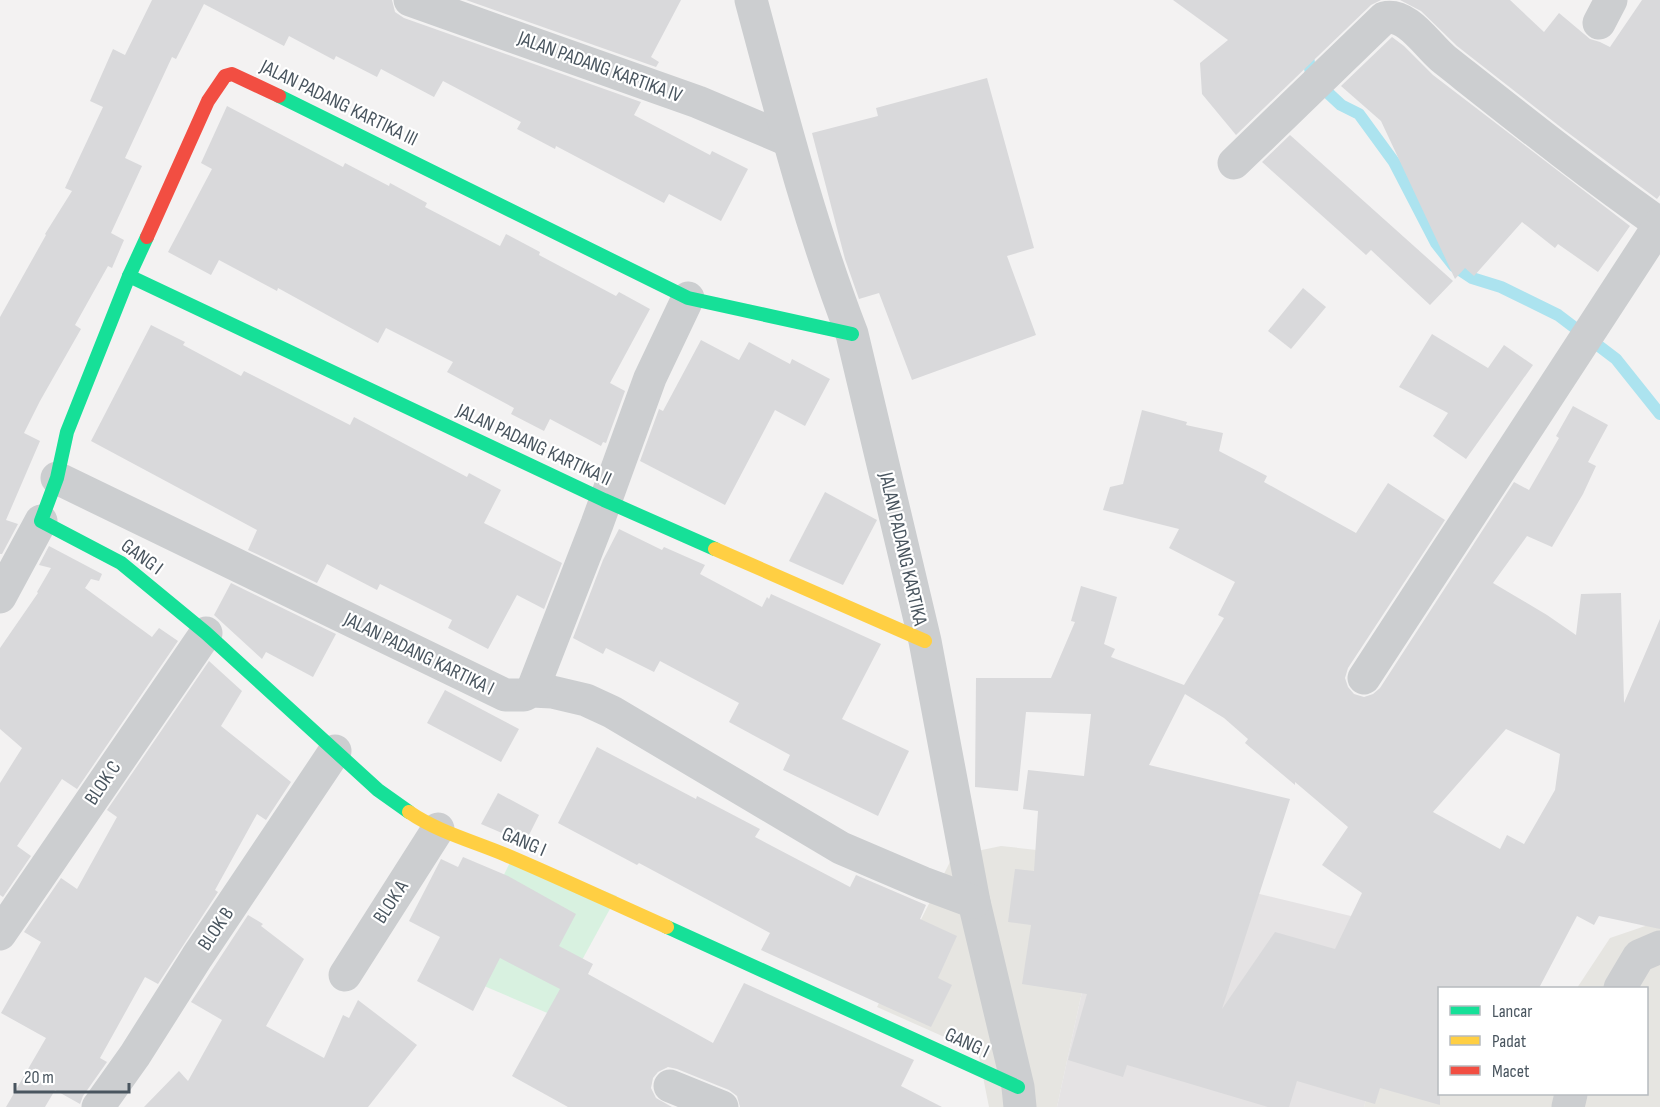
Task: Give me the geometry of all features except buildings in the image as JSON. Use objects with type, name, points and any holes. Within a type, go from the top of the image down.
[{"type":"street","name":"JALAN PADANG KARTIKA IV","points":[[410,0],[698,102],[788,140]]},
{"type":"street","name":"JALAN PADANG KARTIKA","points":[[751,0],[788,140],[852,334],[925,641],[974,902],[1019,1097]]},
{"type":"street","points":[[1234,163],[1384,18],[1392,16],[1401,19],[1438,55],[1558,150],[1660,224],[1364,678]]},
{"type":"street","name":"JALAN PADANG KARTIKA III","points":[[41,521],[57,478],[67,432],[129,276],[208,100],[225,76],[232,74],[688,298],[852,334]]},
{"type":"street","name":"JALAN PADANG KARTIKA II","points":[[129,276],[604,500],[925,641]]},
{"type":"street","points":[[532,691],[597,524],[650,378],[688,298]]},
{"type":"street","name":"JALAN PADANG KARTIKA I","points":[[57,478],[505,695],[524,695],[532,691],[552,692],[586,700],[612,712],[841,848],[974,902]]},
{"type":"street","points":[[0,597],[41,521]]},
{"type":"street","name":"GANG I","points":[[41,521],[121,563],[206,633],[378,790],[438,830],[463,837],[543,871],[1019,1097]]},
{"type":"street","name":"BLOK C","points":[[0,934],[206,633]]},
{"type":"street","name":"BLOK B","points":[[98,1107],[135,1055],[197,957],[335,751]]},
{"type":"street","name":"BLOK A","points":[[345,975],[438,830]]},
{"type":"street","points":[[1621,987],[1639,956],[1660,947]]},
{"type":"street","points":[[670,1086],[722,1107]]},
{"type":"shaded area","points":[[1001,846],[1111,858],[1057,1107],[989,1107],[978,1052],[877,1007],[953,856]]},
{"type":"shaded area","points":[[1111,858],[1413,931],[1364,1107],[1057,1107]]},
{"type":"shaded area","points":[[1660,921],[1660,1107],[1364,1107],[1392,1005],[1438,1090],[1438,1095],[1648,1095],[1648,987],[1578,987],[1610,938]]},
{"type":"green space","points":[[513,856],[617,896],[552,1015],[456,974]]},
{"type":"waterway","points":[[1306,48],[1312,78],[1341,105],[1359,114],[1394,162],[1436,243],[1454,266],[1472,278],[1501,287],[1558,315],[1616,359],[1660,414]]},
{"type":"traffic: fast","points":[[279,96],[688,298],[852,334]]},
{"type":"traffic: fast","points":[[147,237],[129,276],[67,432],[57,478],[41,521],[121,563],[206,633],[378,790],[409,812]]},
{"type":"traffic: fast","points":[[129,276],[604,500],[715,549]]},
{"type":"traffic: fast","points":[[667,927],[1018,1087]]},
{"type":"traffic: slow","points":[[715,549],[925,641]]},
{"type":"traffic: slow","points":[[409,812],[444,831],[494,850],[667,927]]},
{"type":"traffic: jam","points":[[147,237],[208,101],[225,76],[232,74],[279,96]]}]
